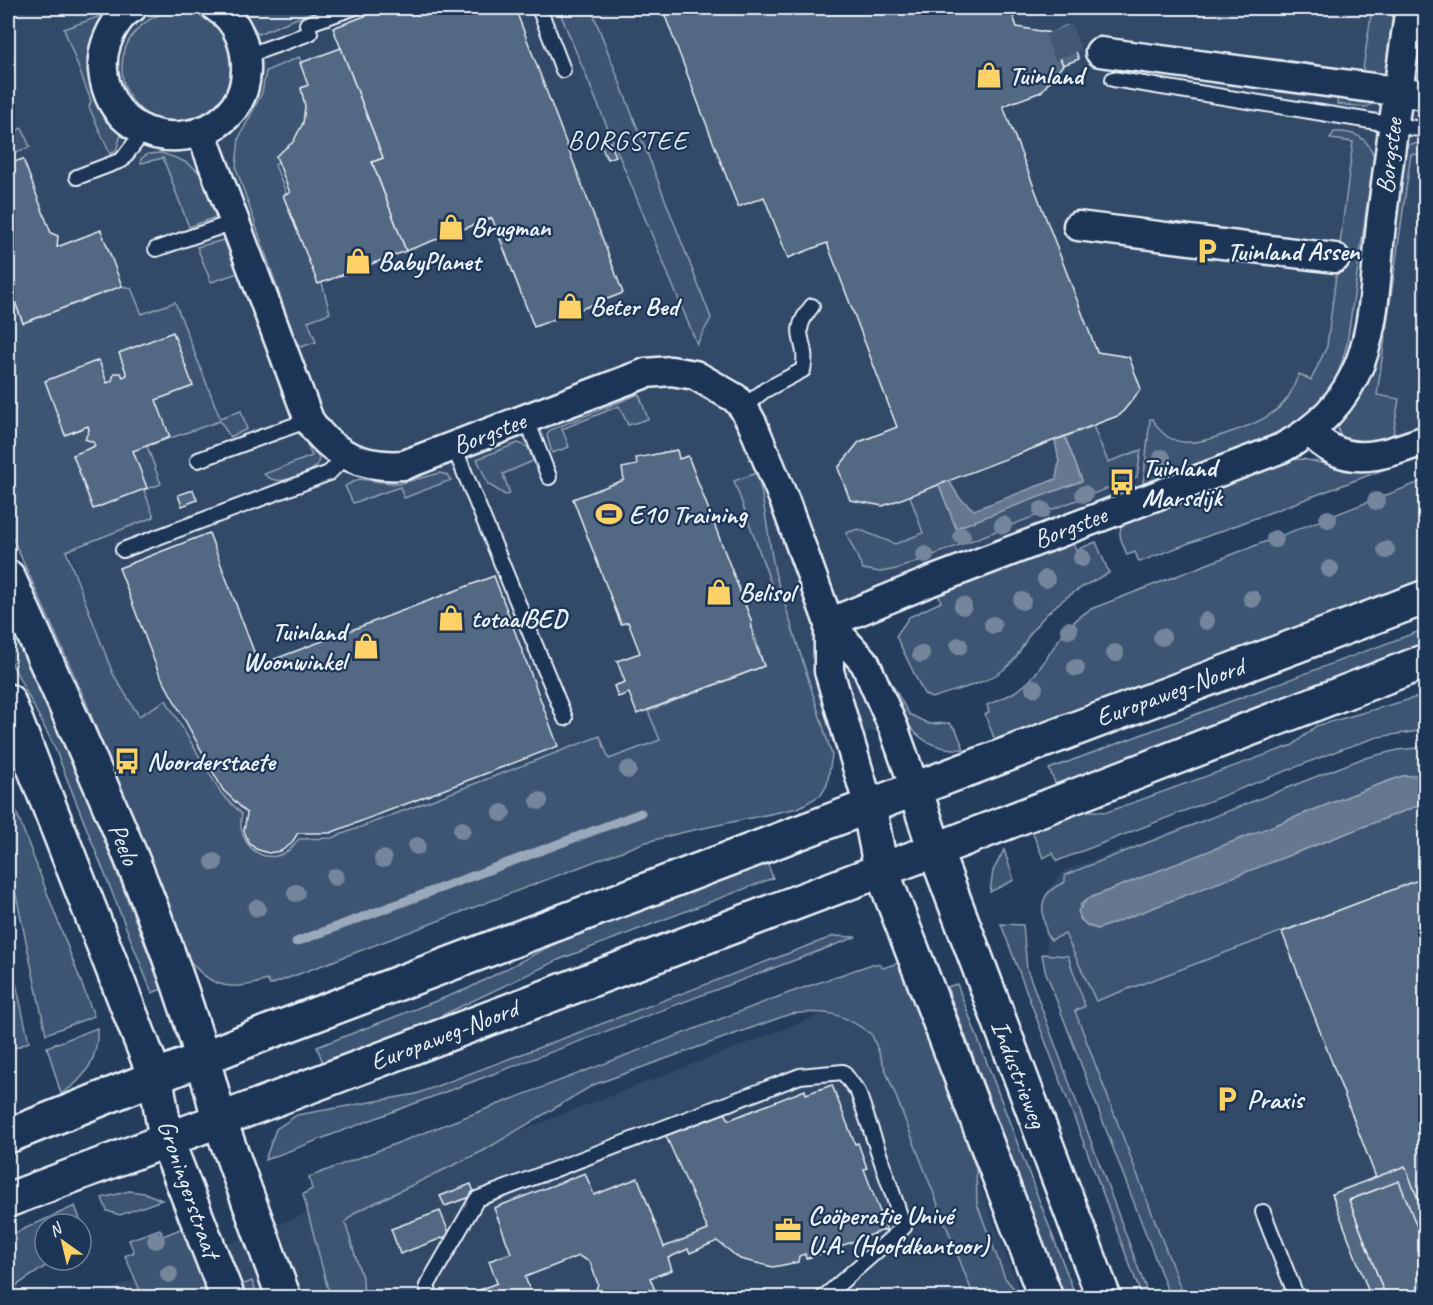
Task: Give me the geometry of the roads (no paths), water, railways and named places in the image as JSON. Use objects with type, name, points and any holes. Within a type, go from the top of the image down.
[{"type":"main road","name":"Peelo","points":[[8,577],[96,774],[205,1058],[219,1119]]},
{"type":"main road","name":"Europaweg-Noord","points":[[8,1136],[205,1058],[1425,597]]},
{"type":"main road","name":"Europaweg-Noord","points":[[8,1200],[166,1138],[935,850],[1425,661]]},
{"type":"main road","points":[[8,701],[156,1078]]},
{"type":"main road","points":[[915,789],[935,850]]},
{"type":"main road","points":[[869,807],[881,869],[1046,1298]]},
{"type":"main road","name":"Industrieweg","points":[[935,850],[1104,1298]]},
{"type":"main road","name":"Groningerstraat","points":[[156,1078],[166,1138],[228,1298]]},
{"type":"main road","name":"Groningerstraat","points":[[219,1119],[284,1298]]},
{"type":"street","points":[[132,8],[112,29],[104,52],[103,76],[110,99],[124,118],[144,131],[172,137],[201,132],[218,123],[232,110],[241,93],[246,75],[246,56],[238,30],[217,8]]},
{"type":"street","name":"Borgstee","points":[[829,623],[981,561],[1281,448],[1310,431],[1346,392],[1360,363],[1370,326],[1392,126],[1410,8]]},
{"type":"street","points":[[1100,52],[1425,95]]},
{"type":"street","name":"Borgstee","points":[[201,132],[309,420],[324,439],[346,456],[373,465],[404,465],[659,371],[695,375],[715,385],[743,407],[785,502],[829,623],[829,671],[869,807]]},
{"type":"street","points":[[1078,226],[1335,258]]},
{"type":"street","points":[[1310,431],[1329,449],[1348,457],[1393,452],[1425,440]]},
{"type":"street","name":"Borgstee","points":[[829,623],[865,663],[894,729],[915,789]]},
{"type":"lane","points":[[246,56],[310,33],[307,24],[353,8]]},
{"type":"lane","points":[[538,8],[563,70]]},
{"type":"lane","points":[[1113,79],[1425,130]]},
{"type":"lane","points":[[77,177],[122,160],[144,131]]},
{"type":"lane","points":[[156,249],[234,222]]},
{"type":"lane","points":[[743,407],[765,390],[803,370],[806,356],[798,335],[801,320],[812,306]]},
{"type":"lane","points":[[198,460],[309,420]]},
{"type":"lane","points":[[527,420],[549,477]]},
{"type":"lane","points":[[454,447],[565,718]]},
{"type":"lane","points":[[123,550],[329,472],[346,456]]},
{"type":"lane","points":[[431,1298],[426,1286],[477,1199],[800,1076],[843,1072],[858,1092],[904,1227],[823,1298]]},
{"type":"lane","points":[[1263,1212],[1297,1298]]},
{"type":"waterway","points":[[296,942],[641,813]]},
{"type":"tunnel","points":[[1058,29],[1071,62]]},
{"type":"place","name":"Tuinland","points":[[989,75]]},
{"type":"place","name":"Brugman","points":[[451,227]]},
{"type":"place","name":"Tuinland Assen","points":[[1207,251]]},
{"type":"place","name":"BabyPlanet","points":[[358,261]]},
{"type":"place","name":"Beter Bed","points":[[570,306]]},
{"type":"place","name":"Tuinland Marsdijk","points":[[1122,482]]},
{"type":"place","name":"E10 Training","points":[[609,514]]},
{"type":"place","name":"Belisol","points":[[719,592]]},
{"type":"place","name":"totaalBED","points":[[451,618]]},
{"type":"place","name":"Tuinland Woonwinkel","points":[[366,646]]},
{"type":"place","name":"Noorderstaete","points":[[127,761]]},
{"type":"place","name":"Praxis","points":[[1227,1099]]},
{"type":"place","name":"Coöperatie Univé U.A. (Hoofdkantoor)","points":[[788,1230]]},
{"type":"district","name":"BORGSTEE","points":[[628,140]]}]
